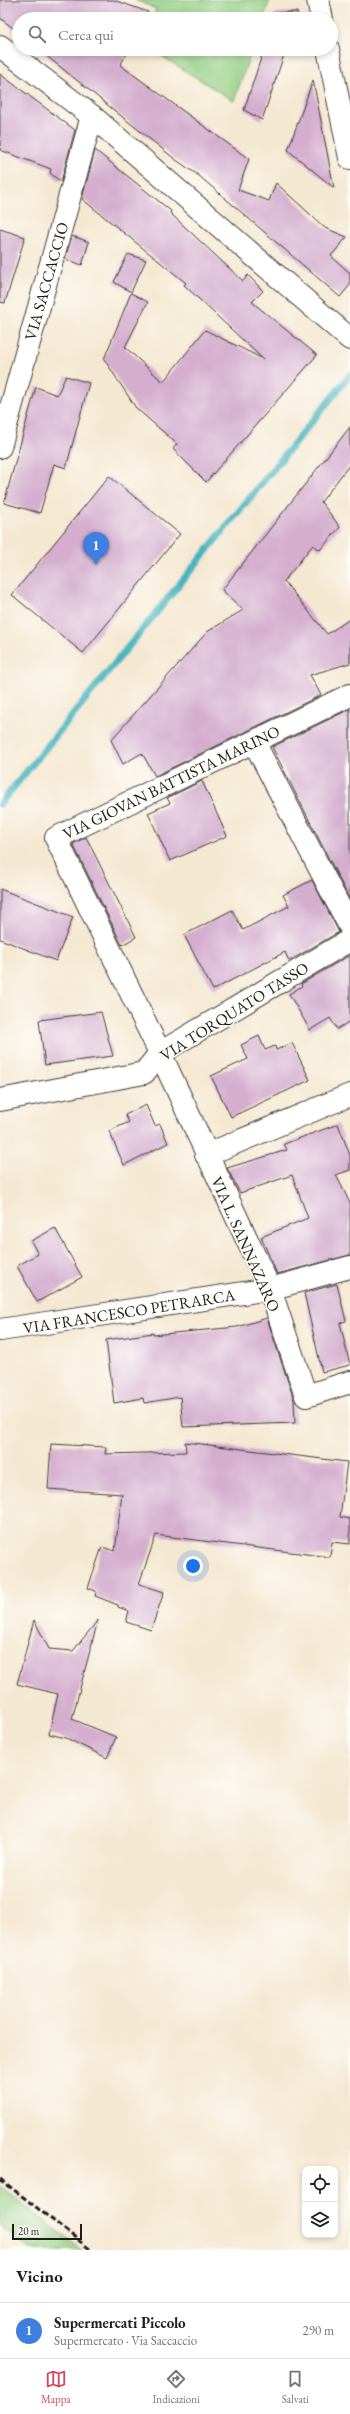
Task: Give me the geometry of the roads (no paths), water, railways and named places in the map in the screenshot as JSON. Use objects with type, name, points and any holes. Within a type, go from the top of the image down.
[{"type":"street","points":[[318,0],[321,12]]},
{"type":"street","points":[[0,46],[12,55]]},
{"type":"street","points":[[13,56],[92,116],[350,338]]},
{"type":"street","points":[[329,56],[350,158]]},
{"type":"street","name":"VIA SACCACCIO","points":[[0,447],[92,116]]},
{"type":"street","name":"VIA GIOVAN BATTISTA MARINO","points":[[160,1053],[56,838],[350,695]]},
{"type":"street","points":[[254,742],[350,927]]},
{"type":"street","name":"VIA TORQUATO TASSO","points":[[0,1100],[144,1073],[160,1053],[350,940]]},
{"type":"street","name":"VIA L. SANNAZARO","points":[[160,1053],[206,1155],[270,1289],[306,1396],[350,1382]]},
{"type":"street","points":[[206,1155],[350,1095]]},
{"type":"street","name":"VIA FRANCESCO PETRARCA","points":[[0,1330],[270,1289],[350,1267]]},
{"type":"waterway","points":[[0,804],[350,375]]},
{"type":"railway","points":[[0,2179],[91,2250]]},
{"type":"place","name":"Supermercati Piccolo","points":[[96,565]]}]
